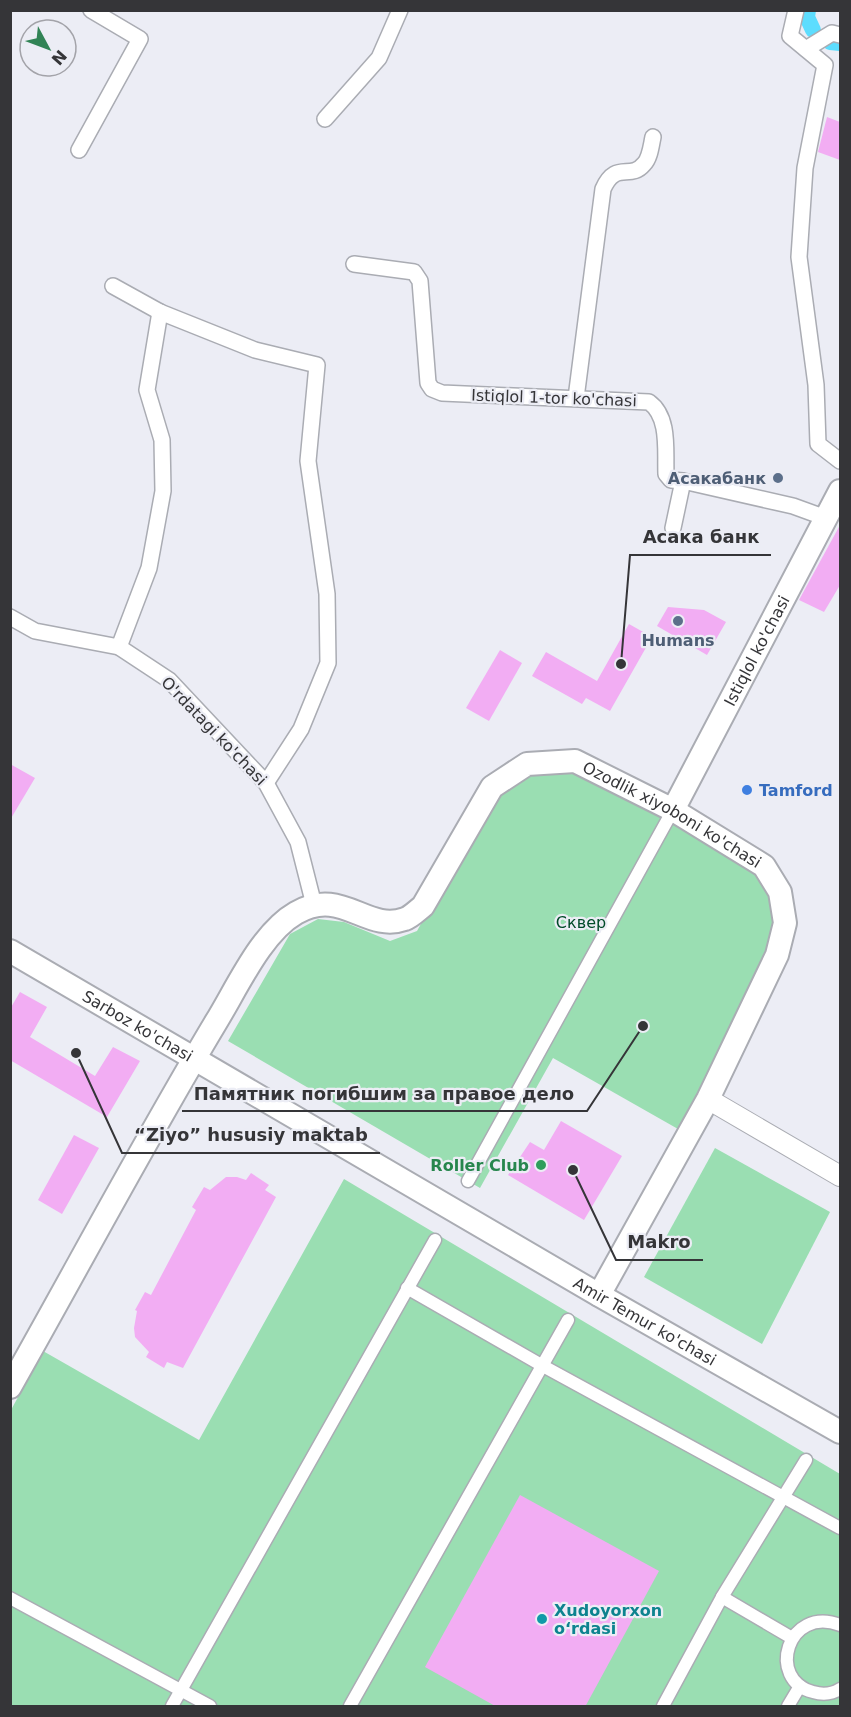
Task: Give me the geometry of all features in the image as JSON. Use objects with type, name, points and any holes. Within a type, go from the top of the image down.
[{"type":"main road","name":"Istiqlol ko'chasi","points":[[673,810],[840,494]]},
{"type":"main road","name":"Ozodlik xiyoboni ko'chasi","points":[[314,905],[334,903],[383,922],[405,919],[423,906],[492,787],[527,764],[574,761],[673,810],[764,866],[780,892],[785,923],[777,955],[708,1099],[599,1295]]},
{"type":"main road","points":[[10,1387],[194,1059],[259,951],[273,933],[295,913],[314,905]]},
{"type":"main road","name":"Sarboz ko'chasi","points":[[10,951],[452,1209]]},
{"type":"main road","name":"Amir Temur ko'chasi","points":[[452,1209],[840,1432]]},
{"type":"street","points":[[79,150],[140,39],[91,10]]},
{"type":"street","points":[[326,119],[379,58],[400,10]]},
{"type":"street","points":[[796,10],[790,36],[825,65],[805,168],[799,257],[816,385],[818,444],[840,461]]},
{"type":"street","points":[[806,50],[832,33],[840,35]]},
{"type":"street","points":[[576,398],[603,189],[607,180],[614,173],[637,170],[644,165],[653,137]]},
{"type":"street","name":"Istiqlol 1-tor ko'chasi","points":[[354,264],[414,272],[418,275],[428,382],[435,391],[649,402],[657,407],[663,418],[666,474],[671,480],[683,481]]},
{"type":"street","points":[[113,286],[160,312],[255,350],[317,365],[308,461],[327,594],[327,663],[301,729],[267,783]]},
{"type":"street","points":[[119,647],[148,568],[164,491],[162,440],[147,390],[160,312]]},
{"type":"street","points":[[673,528],[683,481],[793,506],[826,518]]},
{"type":"street","name":"O'rdatagi ko'chasi","points":[[10,617],[35,631],[119,647],[169,680],[267,783],[298,842],[314,905]]},
{"type":"street","points":[[468,1181],[673,810]]},
{"type":"street","points":[[708,1099],[840,1176]]},
{"type":"street","points":[[172,1707],[435,1239]]},
{"type":"street","points":[[407,1288],[543,1366],[840,1528]]},
{"type":"street","points":[[350,1707],[568,1320]]},
{"type":"street","points":[[667,1705],[722,1597],[806,1460]]},
{"type":"street","points":[[722,1597],[792,1638]]},
{"type":"street","points":[[10,1598],[210,1707]]},
{"type":"street","points":[[840,1625],[830,1621],[807,1624],[792,1638],[787,1653],[787,1666],[792,1677],[800,1686],[811,1692],[823,1694],[840,1689]]},
{"type":"street","points":[[788,1707],[800,1686]]},
{"type":"green space","name":"Сквер","points":[[548,767],[605,774],[758,869],[778,904],[772,958],[678,1129],[553,1058],[480,1188],[228,1041],[290,934],[318,919],[344,922],[390,941],[417,931],[492,795]]},
{"type":"green space","points":[[715,1148],[830,1212],[762,1344],[644,1277]]},
{"type":"green space","points":[[344,1179],[840,1474],[840,1706],[11,1706],[11,1410],[43,1351],[199,1440]]},
{"type":"building","points":[[827,117],[840,122],[840,160],[818,152]]},
{"type":"building","points":[[840,525],[840,585],[824,612],[799,600]]},
{"type":"building","points":[[668,607],[704,610],[726,622],[707,655],[657,626]]},
{"type":"building","points":[[629,624],[652,637],[610,711],[586,698],[582,704],[532,676],[546,652],[597,681]]},
{"type":"building","points":[[500,650],[522,663],[489,721],[466,708]]},
{"type":"building","points":[[10,764],[35,778],[10,820]]},
{"type":"building","points":[[20,992],[47,1007],[30,1037],[95,1076],[113,1047],[140,1061],[107,1117],[10,1060],[10,1009]]},
{"type":"building","points":[[561,1121],[622,1156],[584,1220],[508,1175],[530,1142],[544,1150]]},
{"type":"building","points":[[74,1135],[99,1148],[62,1214],[38,1200]]},
{"type":"building","points":[[251,1173],[269,1185],[265,1190],[276,1197],[183,1368],[167,1362],[164,1368],[146,1357],[149,1352],[135,1337],[137,1311],[135,1310],[145,1292],[151,1295],[196,1210],[192,1207],[204,1187],[210,1190],[226,1177],[246,1180]]},
{"type":"building","name":"Xudoyorxon oʻrdasi","points":[[520,1495],[659,1571],[585,1707],[497,1707],[425,1667]]},
{"type":"waterway","points":[[808,10],[807,17],[813,30]]},
{"type":"waterway","points":[[830,42],[840,43]]},
{"type":"place","name":"Асакабанк","points":[[778,478]]},
{"type":"place","name":"Humans","points":[[678,621]]},
{"type":"place","name":"Асака банк","points":[[621,664]]},
{"type":"place","name":"Tamford","points":[[747,790]]},
{"type":"place","name":"Памятник погибшим за правое дело","points":[[643,1026]]},
{"type":"place","name":"“Ziyo” hususiy maktab","points":[[76,1053]]},
{"type":"place","name":"Roller Club","points":[[541,1165]]},
{"type":"place","name":"Makro","points":[[573,1170]]},
{"type":"place","name":"Xudoyorxon oʻrdasi","points":[[542,1619]]}]
